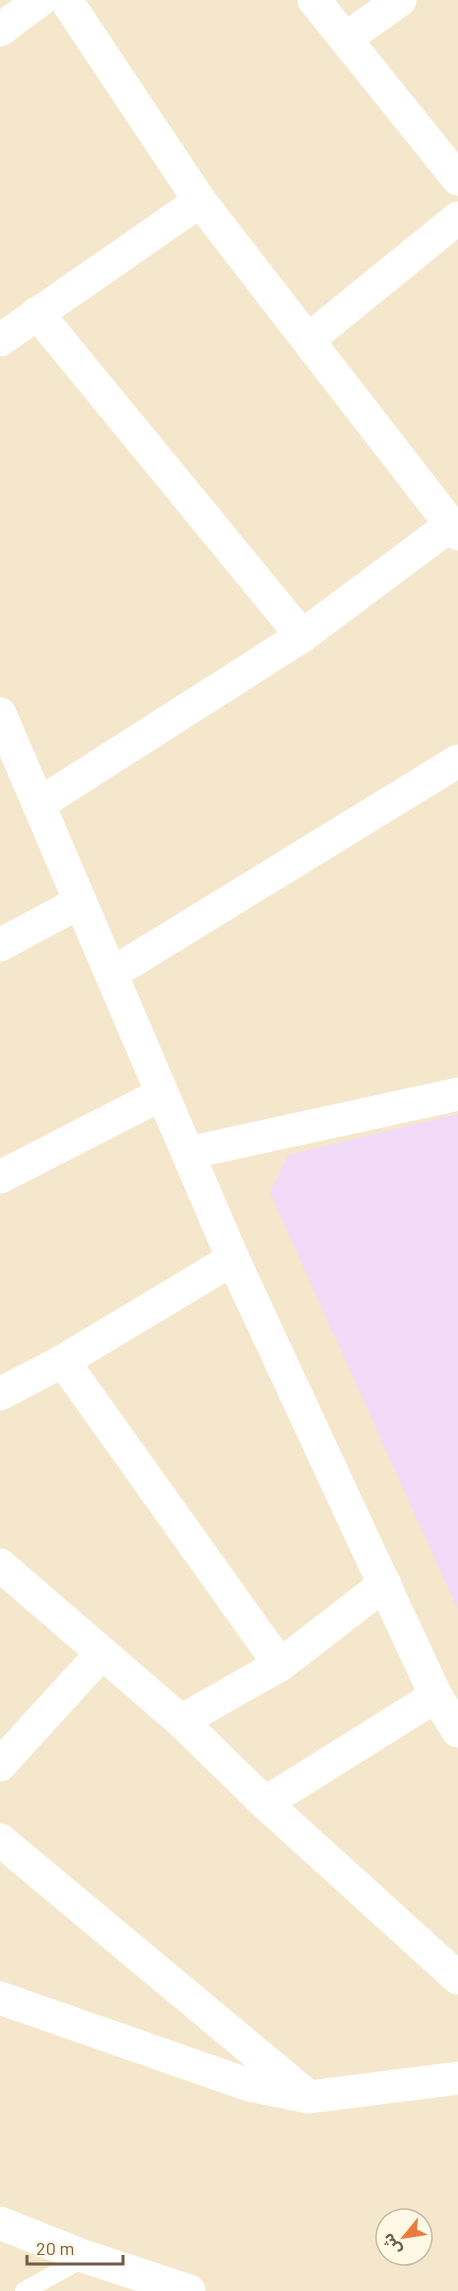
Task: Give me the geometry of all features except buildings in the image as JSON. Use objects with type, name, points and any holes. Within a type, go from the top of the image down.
[{"type":"street","points":[[0,30],[40,0]]},
{"type":"street","points":[[39,804],[302,636],[454,530],[200,201],[66,0]]},
{"type":"street","points":[[314,0],[458,179]]},
{"type":"street","points":[[345,39],[400,0]]},
{"type":"street","points":[[0,340],[200,201]]},
{"type":"street","points":[[308,340],[458,218]]},
{"type":"street","points":[[37,313],[302,636]]},
{"type":"street","points":[[0,714],[233,1259],[436,1696],[458,1731]]},
{"type":"street","points":[[111,974],[458,761]]},
{"type":"street","points":[[0,945],[80,902]]},
{"type":"street","points":[[0,1177],[162,1094]]},
{"type":"street","points":[[188,1153],[458,1094]]},
{"type":"street","points":[[0,1394],[63,1361],[233,1259]]},
{"type":"street","points":[[63,1361],[280,1665]]},
{"type":"street","points":[[0,1565],[181,1721],[265,1803],[458,1978]]},
{"type":"street","points":[[181,1721],[280,1665],[385,1584]]},
{"type":"street","points":[[0,1765],[102,1653]]},
{"type":"street","points":[[265,1803],[436,1696]]},
{"type":"street","points":[[0,1840],[309,2097]]},
{"type":"street","points":[[0,1998],[249,2085],[309,2097],[458,2078]]},
{"type":"street","points":[[0,2223],[86,2257],[189,2291]]},
{"type":"lane","points":[[24,2291],[86,2257]]},
{"type":"shaded area","points":[[0,0],[458,0],[458,2291],[0,2291]]},
{"type":"shaded area","points":[[458,1114],[458,1610],[270,1193],[288,1155]]}]
